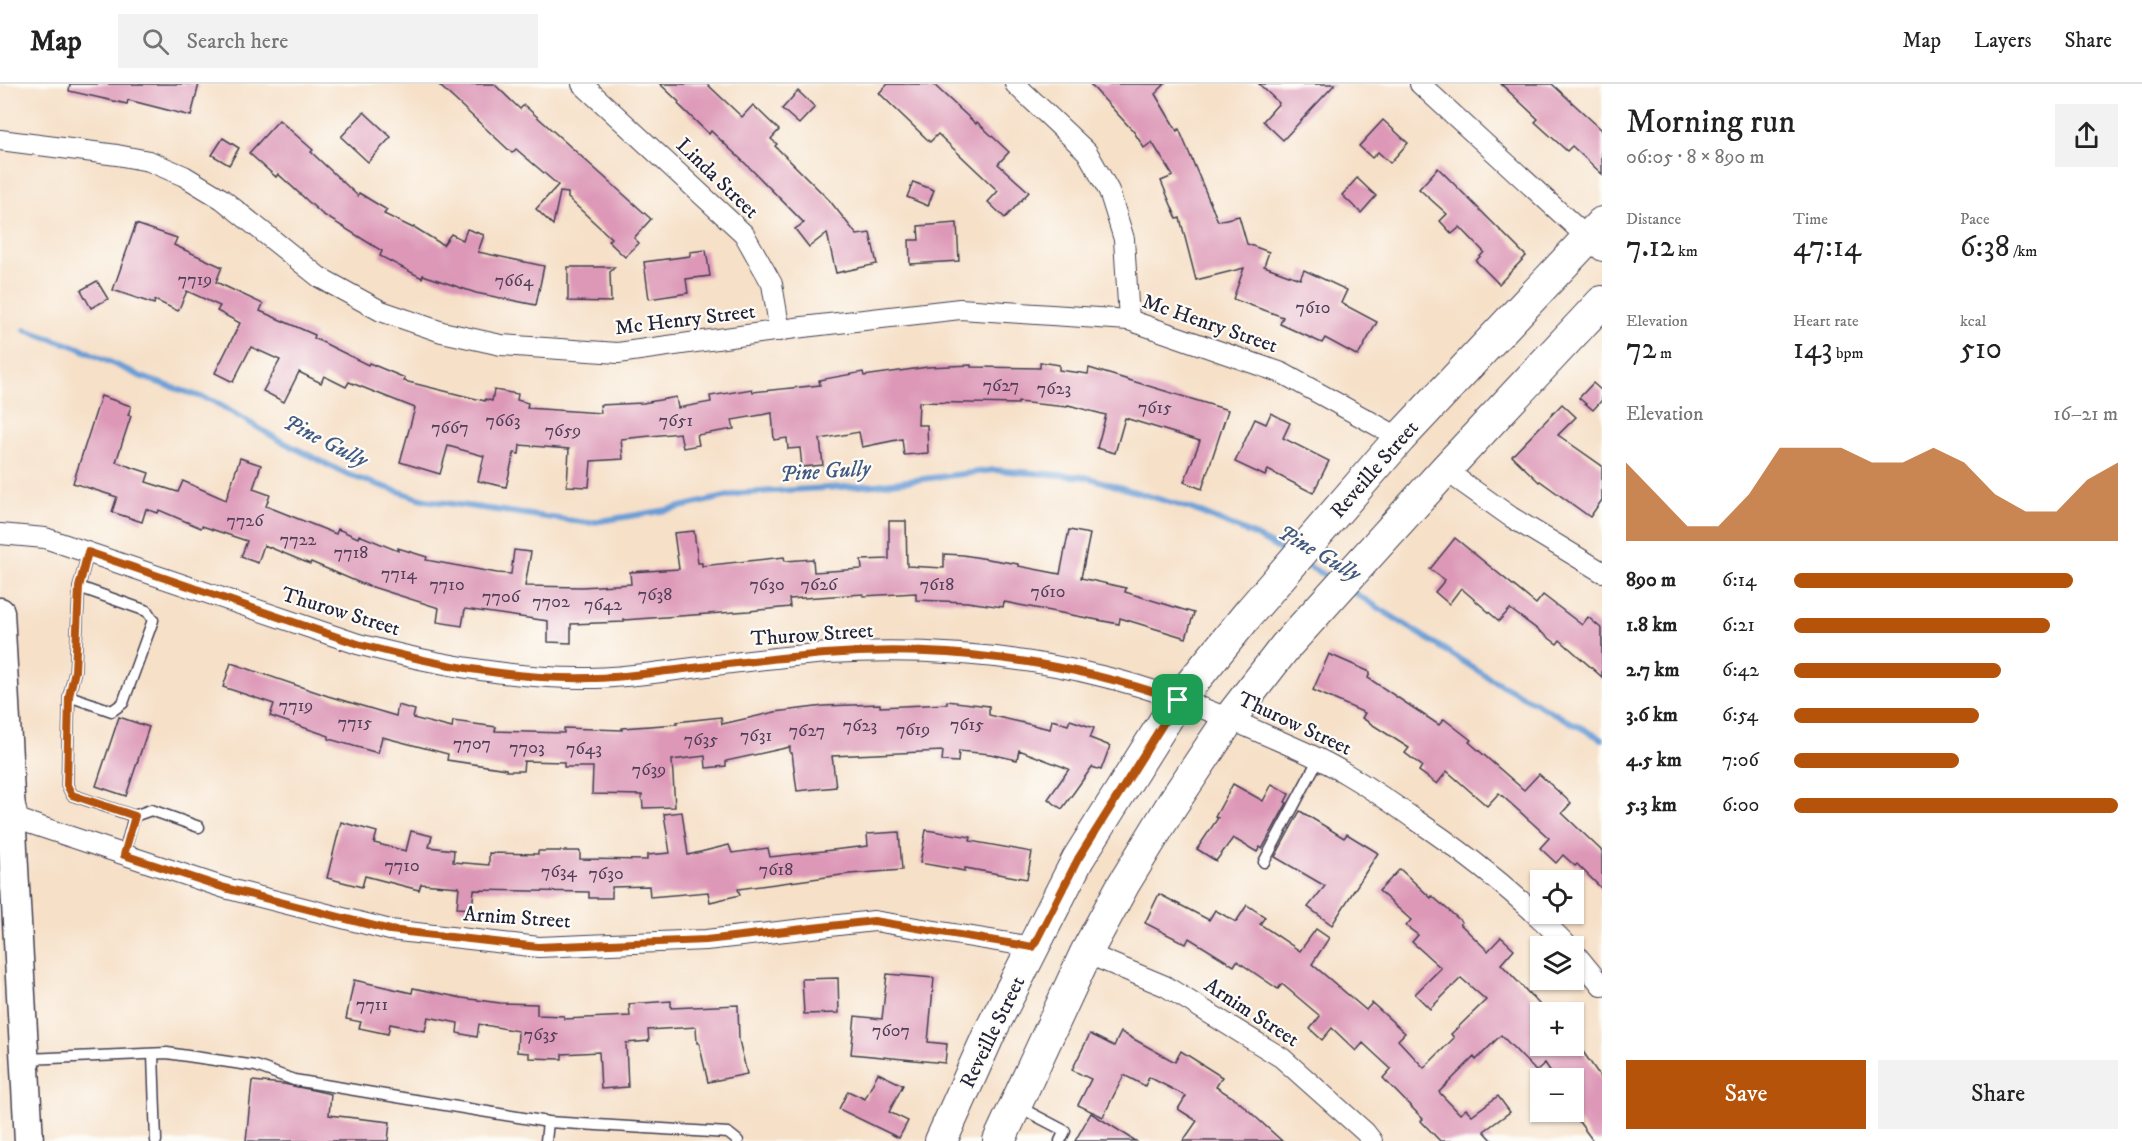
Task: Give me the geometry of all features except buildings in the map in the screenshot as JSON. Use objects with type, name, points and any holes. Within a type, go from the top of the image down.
[{"type":"highway","points":[[0,771],[10,817]]},
{"type":"main road","name":"Reveille Street","points":[[941,1141],[990,1032],[1078,859],[1178,700],[1400,438],[1597,237]]},
{"type":"main road","points":[[999,1141],[1086,953],[1123,885],[1167,812],[1230,718],[1285,647],[1327,600],[1602,302]]},
{"type":"main road","points":[[0,612],[29,1141]]},
{"type":"street","name":"Linda Street","points":[[582,84],[744,234],[772,284],[780,331]]},
{"type":"street","points":[[1014,84],[1087,152],[1109,191],[1124,239],[1129,320]]},
{"type":"street","points":[[1420,84],[1597,237]]},
{"type":"street","name":"Mc Henry Street","points":[[0,140],[149,161],[184,176],[222,200],[319,277],[381,311],[442,332],[501,345],[618,353],[960,309],[1129,320],[1282,373],[1400,438]]},
{"type":"street","points":[[1445,470],[1511,517],[1602,572]]},
{"type":"street","name":"Thurow Street","points":[[0,534],[45,538],[393,654],[529,676],[590,678],[626,676],[827,654],[908,652],[1001,658],[1099,675],[1230,718],[1319,758],[1356,779],[1460,849],[1520,898],[1558,936]]},
{"type":"street","name":"Arnim Street","points":[[10,817],[225,888],[390,930],[538,947],[706,940],[874,921],[1033,947]]},
{"type":"street","name":"Arnim Street","points":[[1086,953],[1165,986],[1282,1058],[1365,1132],[1372,1141]]},
{"type":"street","points":[[1584,964],[1602,987]]},
{"type":"lane","points":[[88,552],[79,587],[75,671],[69,696],[67,785],[69,791],[72,795],[135,816],[152,810],[199,827]]},
{"type":"lane","points":[[69,696],[112,711],[119,708],[123,703],[153,620],[147,610],[79,587]]},
{"type":"lane","points":[[1264,862],[1319,758]]},
{"type":"lane","points":[[124,855],[135,816]]},
{"type":"lane","points":[[24,1059],[167,1053],[256,1066],[294,1080],[548,1122],[728,1132],[738,1141]]},
{"type":"lane","points":[[153,1054],[156,1141]]},
{"type":"lane","points":[[1016,1105],[1065,1131],[1060,1141]]},
{"type":"lane","points":[[546,1141],[548,1122]]},
{"type":"waterway","name":"Pine Gully","points":[[25,330],[77,347],[142,377],[213,401],[279,440],[348,475],[425,500],[588,523],[667,510],[742,493],[876,485],[994,470],[1086,477],[1192,509],[1254,535],[1289,555]]},
{"type":"waterway","name":"Pine Gully","points":[[1303,563],[1333,580]]},
{"type":"waterway","name":"Pine Gully","points":[[1350,590],[1491,679],[1602,739]]},
{"type":"route","points":[[88,552],[358,644],[393,654],[491,671],[529,676],[590,678],[827,654],[862,652],[963,654],[1001,658],[1099,675],[1178,700],[1078,859],[1033,947],[874,921],[706,940],[538,947],[390,930],[225,888],[124,855],[135,816],[72,795],[67,785],[69,696],[75,671],[79,587],[88,552]]}]
